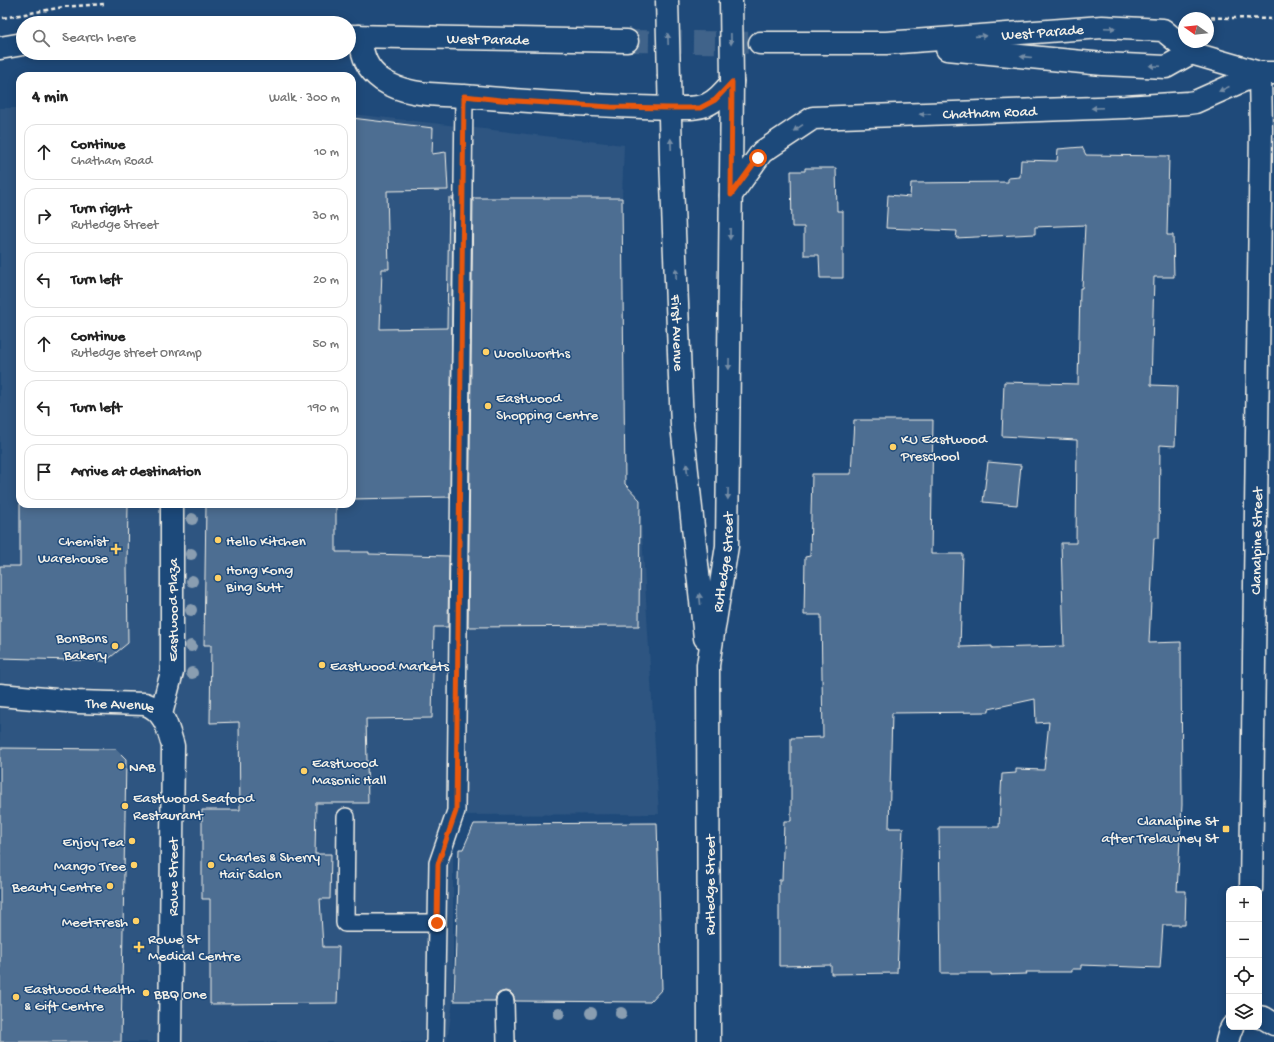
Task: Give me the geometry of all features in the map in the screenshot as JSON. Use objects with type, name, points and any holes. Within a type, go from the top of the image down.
[{"type":"street","name":"First Avenue","points":[[667,0],[682,425],[708,665]]},
{"type":"street","points":[[356,41],[363,58],[372,71],[382,80],[401,90],[425,94],[501,100],[603,106],[700,108],[715,100],[732,82],[731,0]]},
{"type":"street","name":"West Parade","points":[[760,43],[886,43],[1110,28],[1163,30],[1191,53],[1267,73]]},
{"type":"street","name":"West Parade","points":[[356,36],[627,41]]},
{"type":"street","name":"West Parade","points":[[886,43],[1103,64],[1166,67],[1191,53]]},
{"type":"street","points":[[0,48],[16,45]]},
{"type":"street","name":"Chatham Road","points":[[731,195],[762,152],[813,118],[1125,107],[1188,103],[1195,102],[1267,73]]},
{"type":"street","name":"Clanalpine Street","points":[[1252,886],[1261,129],[1267,73]]},
{"type":"street","name":"Rutledge Street","points":[[709,1042],[708,665],[727,546],[732,82]]},
{"type":"street","name":"Eastwood Plaza","points":[[161,714],[172,672],[172,508]]},
{"type":"street","name":"The Avenue","points":[[0,695],[78,702],[145,704],[153,707],[161,714]]},
{"type":"street","name":"The Avenue","points":[[0,711],[78,702]]},
{"type":"street","name":"Rowe Street","points":[[161,714],[168,728],[173,746],[170,1042]]},
{"type":"street","points":[[1262,1018],[1274,1024]]},
{"type":"street","points":[[1227,1042],[1230,1030]]},
{"type":"lane","points":[[435,1042],[438,864],[456,811],[464,96]]},
{"type":"lane","points":[[346,817],[345,922],[437,923]]},
{"type":"lane","points":[[506,1001],[506,1042]]},
{"type":"path","points":[[0,19],[63,7],[104,4]]},
{"type":"path","points":[[1214,18],[1274,19]]},
{"type":"shaded area","points":[[0,108],[16,108],[16,508],[356,508],[356,114],[624,145],[622,198],[625,484],[640,500],[659,814],[453,815],[453,1001],[447,1042],[0,1042]]},
{"type":"building","points":[[356,118],[433,128],[432,154],[446,152],[448,190],[387,191],[389,269],[382,269],[380,329],[447,328],[449,198],[453,198],[450,497],[356,499]]},
{"type":"building","points":[[1082,147],[1086,155],[1169,156],[1167,235],[1173,235],[1174,277],[1154,277],[1151,385],[1177,386],[1175,446],[1160,445],[1159,538],[1154,538],[1149,643],[1181,642],[1182,805],[1177,891],[1186,891],[1185,925],[1163,925],[1160,968],[1081,965],[1081,969],[1072,969],[1072,972],[1026,972],[1027,974],[991,975],[991,973],[941,973],[939,827],[999,827],[1002,774],[1016,773],[1016,769],[1044,770],[1049,722],[1036,723],[1035,699],[989,709],[989,712],[892,713],[889,828],[903,828],[897,973],[831,974],[831,965],[779,966],[779,880],[782,880],[784,821],[791,821],[791,738],[823,737],[821,615],[804,615],[805,557],[810,556],[812,474],[851,474],[854,420],[933,420],[931,554],[963,554],[960,647],[992,646],[992,648],[1064,646],[1061,543],[1076,543],[1077,440],[1002,436],[1004,382],[1078,384],[1080,288],[1082,288],[1085,225],[1035,227],[1035,234],[956,238],[957,231],[886,228],[888,195],[910,197],[911,183],[1008,182],[1008,178],[1020,177],[1021,160],[1057,161],[1058,149]]},
{"type":"building","points":[[805,168],[836,168],[837,211],[843,211],[843,278],[820,278],[819,255],[804,255],[804,227],[792,227],[791,171],[805,171]]},
{"type":"building","name":"Eastwood Shopping Centre","points":[[473,198],[622,198],[625,484],[640,500],[639,626],[468,627]]},
{"type":"building","points":[[988,462],[1021,465],[1017,505],[983,502]]},
{"type":"building","points":[[20,508],[128,508],[128,643],[106,661],[0,658],[0,566],[20,566]]},
{"type":"building","points":[[206,508],[336,508],[336,552],[449,556],[448,627],[434,627],[432,718],[366,719],[368,803],[316,803],[315,854],[331,854],[330,899],[320,899],[323,947],[339,947],[337,1003],[210,1004],[210,899],[202,899],[202,810],[240,810],[239,722],[210,723],[211,645],[204,645]]},
{"type":"building","points":[[0,748],[116,749],[126,759],[121,1042],[0,1042]]},
{"type":"building","points":[[657,823],[662,989],[650,1002],[515,1001],[510,992],[505,991],[496,996],[495,1001],[454,1001],[459,849],[463,849],[474,824]]},
{"type":"tunnel","points":[[627,41],[760,43]]},
{"type":"place","name":"Woolworths","points":[[486,352]]},
{"type":"place","name":"Eastwood Shopping Centre","points":[[488,406]]},
{"type":"place","name":"KU Eastwood Preschool","points":[[893,447]]},
{"type":"place","name":"Hello Kitchen","points":[[218,540]]},
{"type":"place","name":"Chemist Warehouse","points":[[116,549]]},
{"type":"place","name":"Hong Kong Bing Sutt","points":[[218,578]]},
{"type":"place","name":"BonBons Bakery","points":[[115,646]]},
{"type":"place","name":"Eastwood Markets","points":[[322,665]]},
{"type":"place","name":"NAB","points":[[121,766]]},
{"type":"place","name":"Eastwood Masonic Hall","points":[[304,771]]},
{"type":"place","name":"Eastwood Seafood Restaurant","points":[[125,806]]},
{"type":"place","name":"Clanalpine St after Trelawney St","points":[[1226,829]]},
{"type":"place","name":"Enjoy Tea","points":[[132,841]]},
{"type":"place","name":"Mango Tree","points":[[134,865]]},
{"type":"place","name":"Charles & Sherry Hair Salon","points":[[211,865]]},
{"type":"place","name":"Beauty Centre","points":[[110,886]]},
{"type":"place","name":"MeetFresh","points":[[136,921]]},
{"type":"place","name":"Rowe St Medical Centre","points":[[139,947]]},
{"type":"place","name":"BBQ One","points":[[146,993]]},
{"type":"place","name":"Eastwood Health & Gift Centre","points":[[16,997]]},
{"type":"route","points":[[437,923],[438,864],[456,811],[464,96],[501,100],[611,107],[700,108],[715,100],[732,82],[731,195],[758,158]]}]
